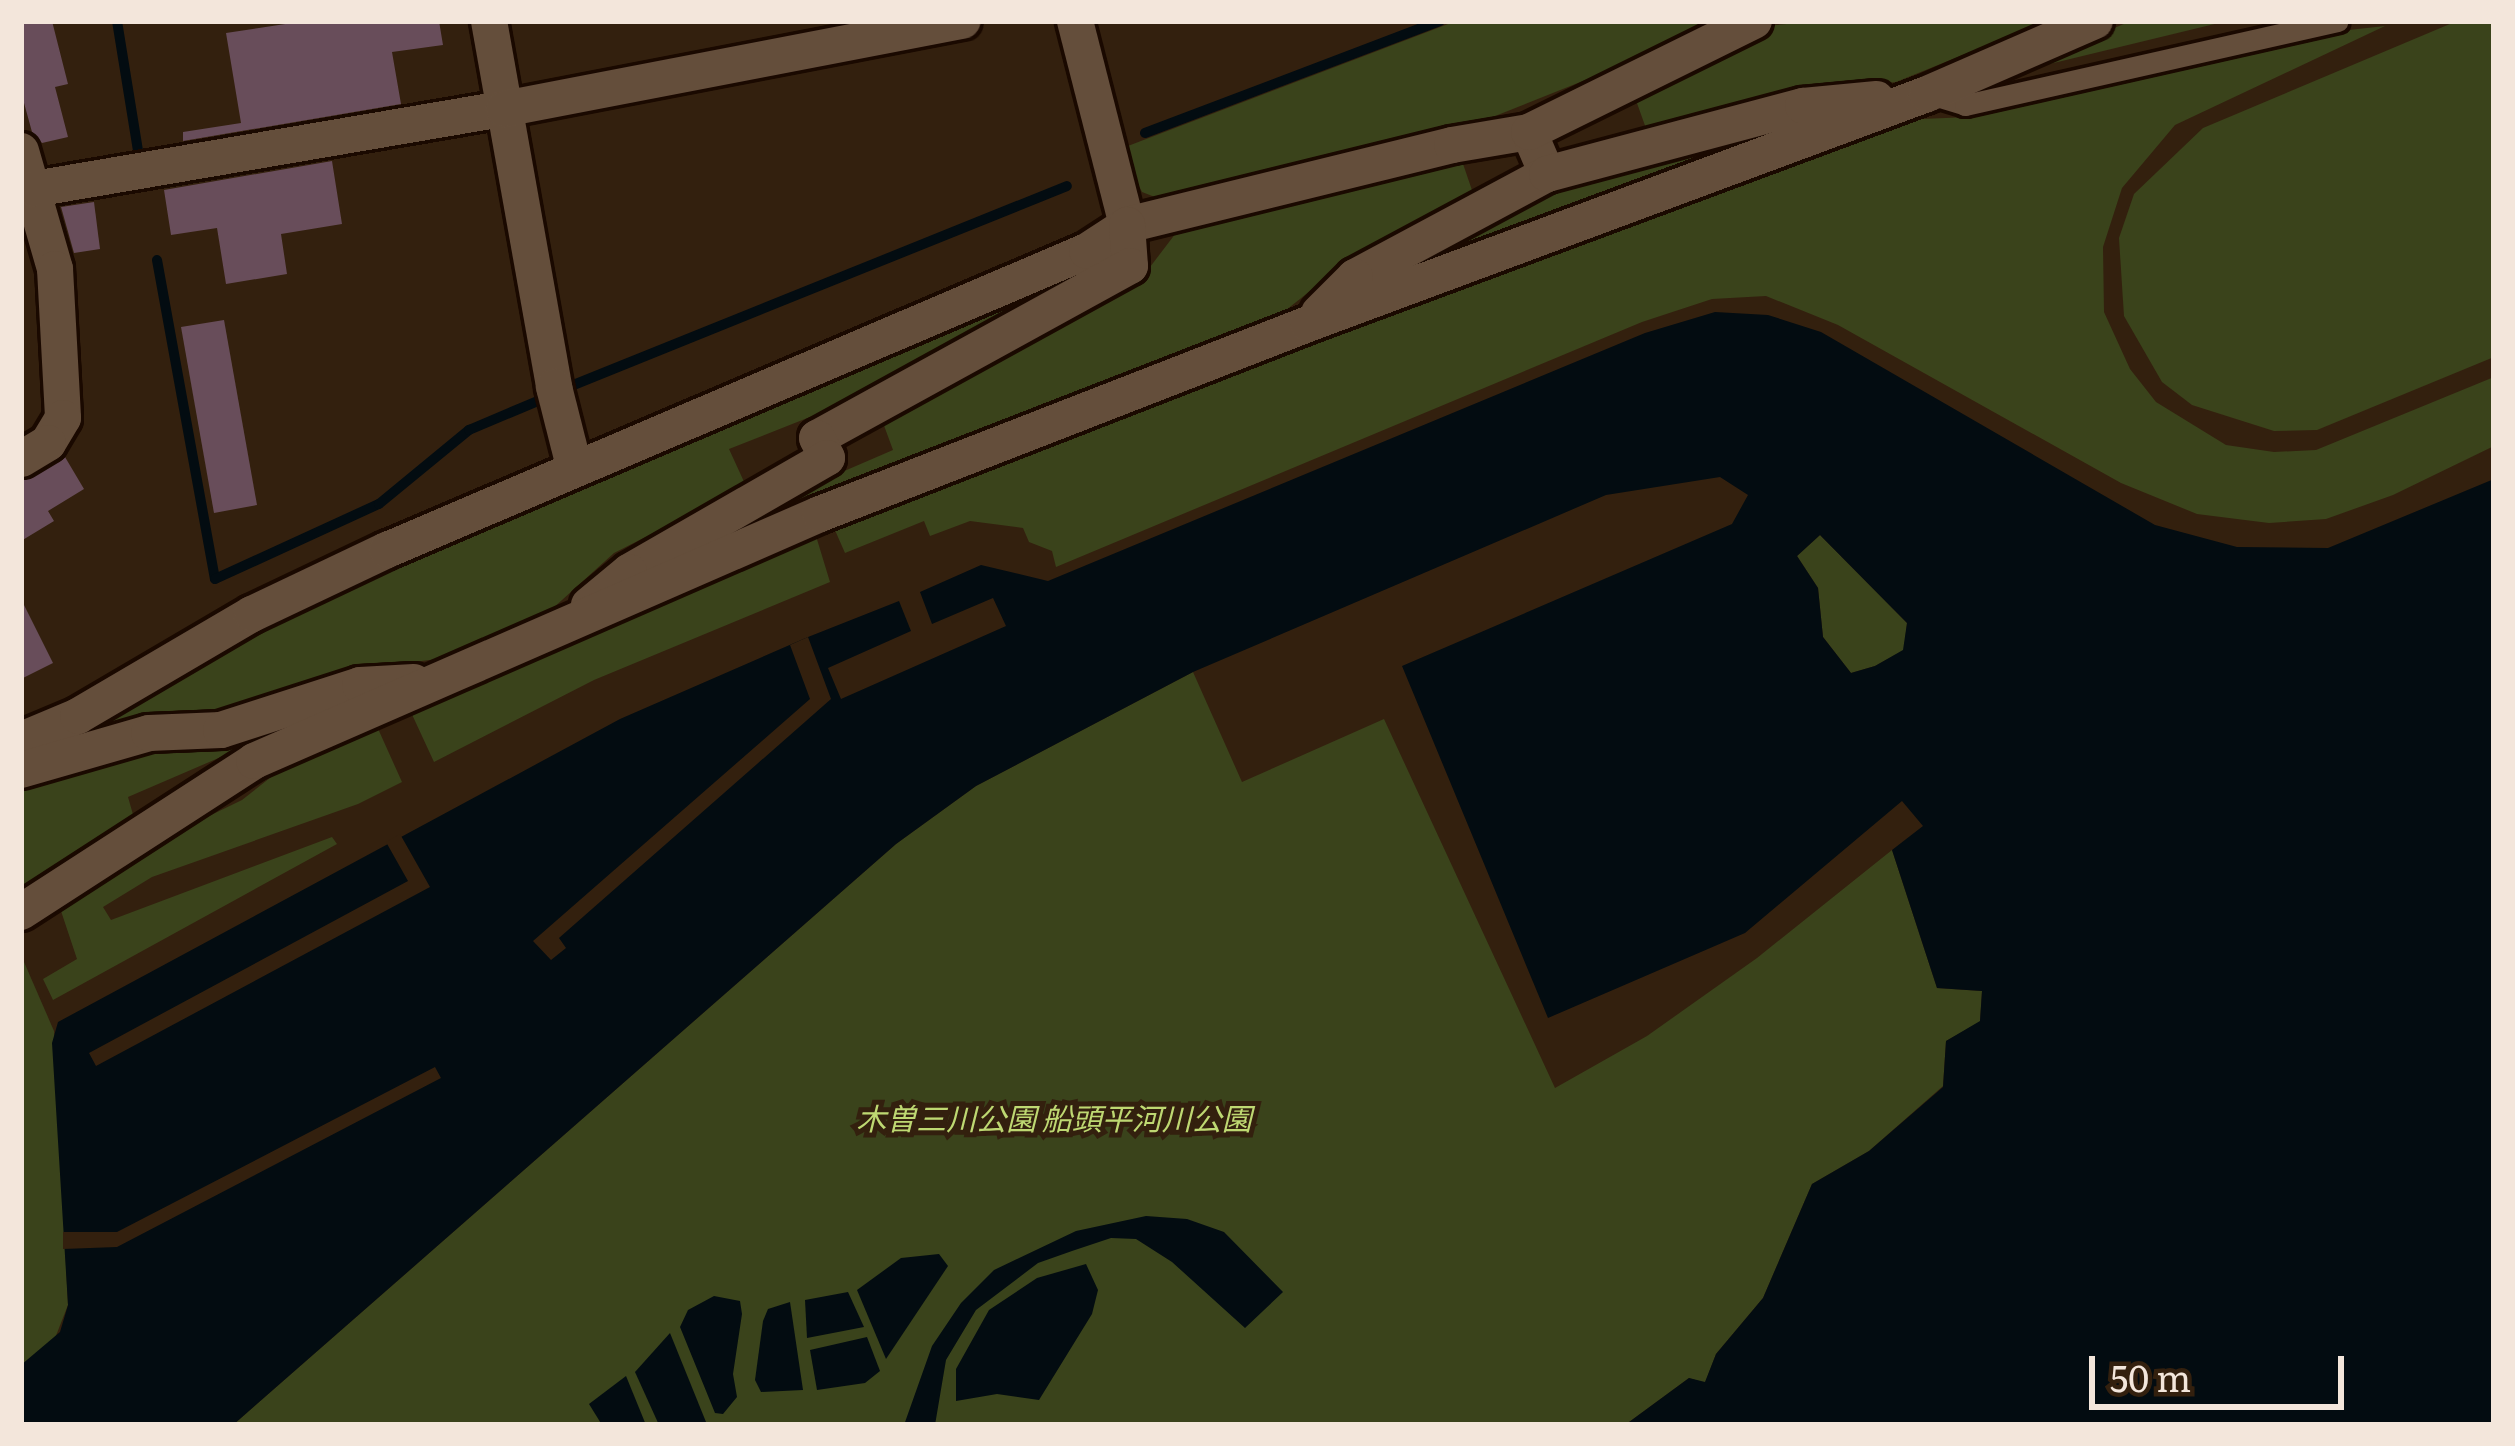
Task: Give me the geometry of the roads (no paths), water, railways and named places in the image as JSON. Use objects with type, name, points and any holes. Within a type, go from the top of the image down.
[{"type":"street","points":[[489,21],[554,387],[574,466]]},
{"type":"street","points":[[34,189],[504,109],[963,21]]},
{"type":"street","points":[[555,634],[629,572],[826,458],[817,438],[1130,266],[1127,225],[1075,21]]},
{"type":"street","points":[[21,740],[78,716],[252,614],[574,466],[1087,250],[1127,225],[1452,145],[1529,132],[1754,21]]},
{"type":"street","points":[[21,912],[254,761],[555,634],[820,514],[1308,324],[1927,94],[2095,21]]},
{"type":"street","points":[[1308,324],[1355,277],[1547,174],[1803,106],[1927,94]]},
{"type":"street","points":[[1529,132],[1547,174]]},
{"type":"street","points":[[21,151],[55,269],[63,418],[48,443],[21,459]]},
{"type":"street","points":[[21,770],[149,733],[220,730],[360,685],[436,681]]},
{"type":"lane","points":[[1927,94],[1965,105],[2338,21]]},
{"type":"waterway","points":[[117,21],[138,151]]},
{"type":"waterway","points":[[1145,133],[1440,21]]},
{"type":"waterway","points":[[566,388],[1067,186]]},
{"type":"waterway","points":[[157,260],[215,579],[379,504],[469,430],[540,400]]},
{"type":"park label","name":"木曽三川公園 船頭平河川公園","points":[[1054,1117]]}]
